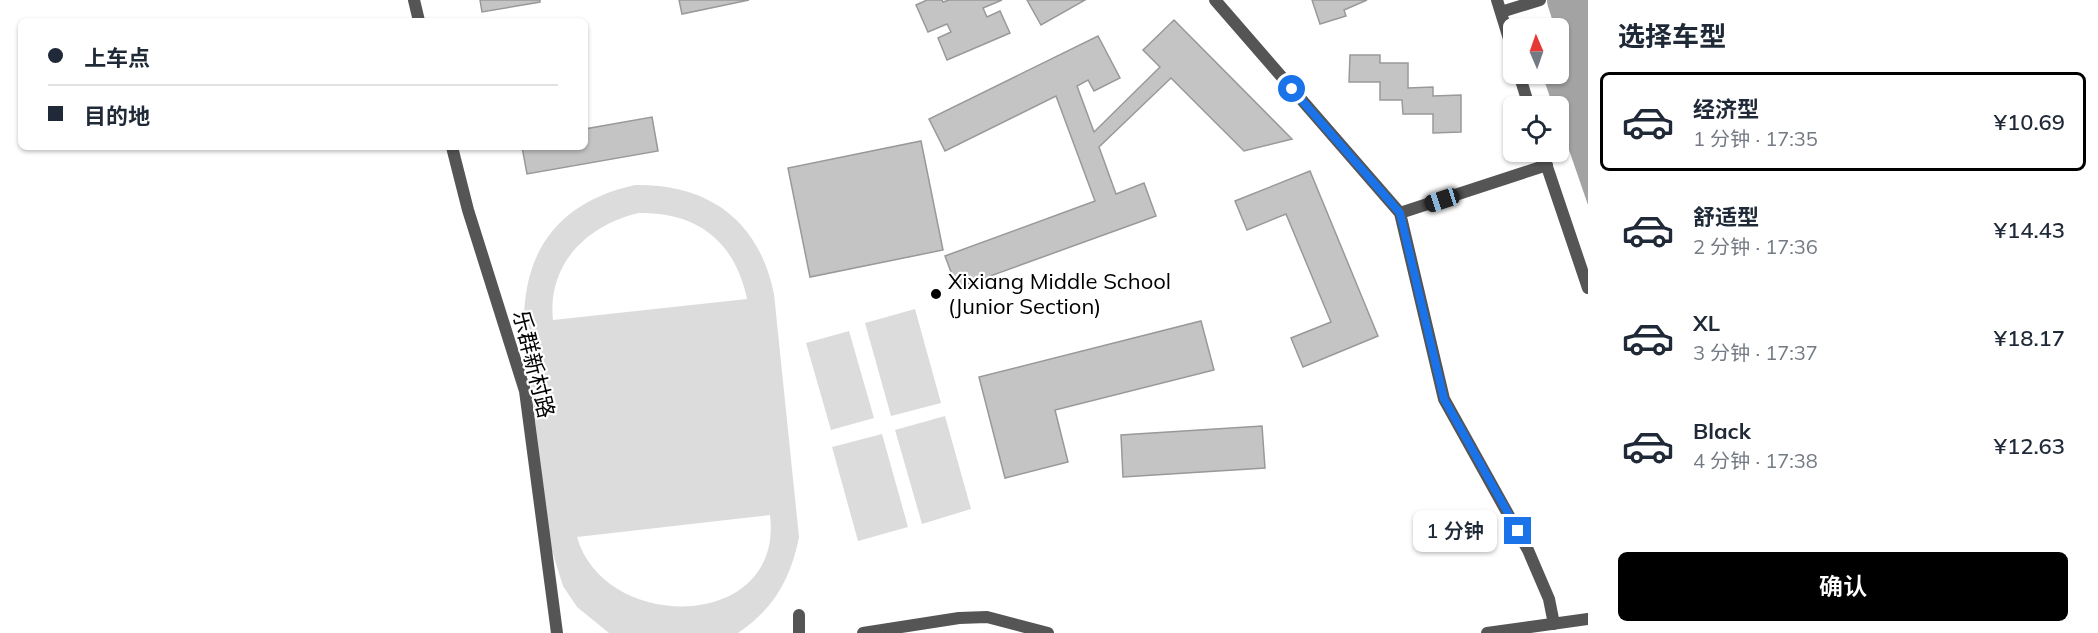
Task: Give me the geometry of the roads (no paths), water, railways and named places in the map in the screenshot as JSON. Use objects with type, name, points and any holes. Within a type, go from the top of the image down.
[{"type":"street","points":[[414,0],[418,18]]},
{"type":"street","points":[[1215,0],[1400,213],[1444,399],[1528,550],[1550,599],[1554,624]]},
{"type":"street","points":[[1499,6],[1521,6],[1540,0]]},
{"type":"street","name":"乐群新村路","points":[[453,150],[468,210],[525,391],[557,633]]},
{"type":"street","points":[[1545,162],[1588,288]]},
{"type":"street","points":[[1400,213],[1546,165]]},
{"type":"street","points":[[799,615],[800,633]]},
{"type":"street","points":[[863,633],[958,618],[987,617],[1048,633]]},
{"type":"street","points":[[1487,633],[1588,619]]},
{"type":"waterway","points":[[1568,0],[1588,62]]},
{"type":"place","name":"Xixiang Middle School (Junior Section)","points":[[936,294]]}]
